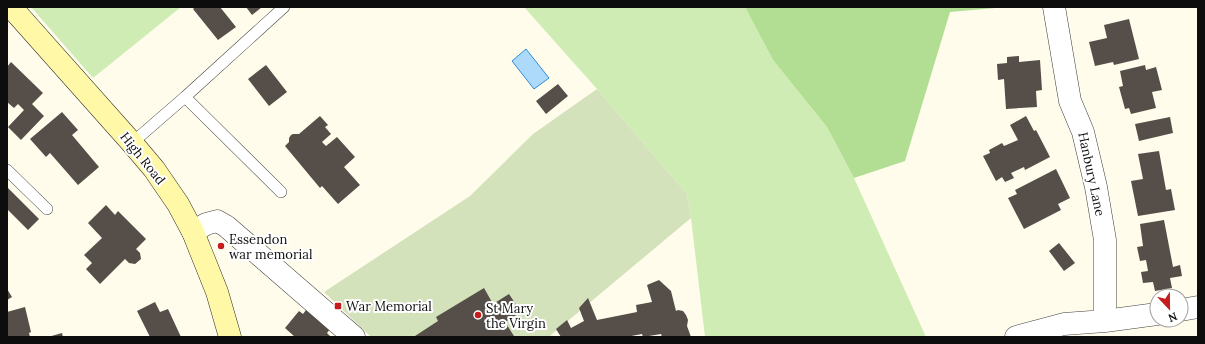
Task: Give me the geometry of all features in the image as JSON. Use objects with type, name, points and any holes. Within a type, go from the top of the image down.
[{"type":"main road","name":"High Road","points":[[11,7],[132,143],[154,169],[178,204],[193,232],[218,292],[230,337]]},
{"type":"street","name":"Hanbury Lane","points":[[1054,7],[1070,101],[1083,132],[1099,202],[1105,240],[1105,321]]},
{"type":"street","points":[[193,232],[206,224],[217,221],[226,226],[354,337]]},
{"type":"street","points":[[1016,337],[1064,324],[1105,321],[1149,315]]},
{"type":"lane","points":[[132,143],[284,7]]},
{"type":"lane","points":[[185,97],[281,192]]},
{"type":"lane","points":[[7,170],[47,209]]},
{"type":"green space","points":[[31,7],[181,7],[93,78]]},
{"type":"green space","points":[[524,7],[745,7],[773,60],[827,127],[854,178],[926,337],[705,337],[687,194]]},
{"type":"green space","points":[[745,7],[1007,7],[950,12],[905,161],[854,178],[827,127],[773,60]]},
{"type":"green space","points":[[597,89],[687,194],[691,218],[551,335],[551,337],[371,337],[324,292],[470,196],[533,134]]},
{"type":"water","points":[[526,49],[549,78],[534,89],[512,61]]},
{"type":"building","points":[[195,7],[220,7],[236,27],[218,40],[193,9]]},
{"type":"building","points":[[246,7],[262,7],[252,15]]},
{"type":"building","points":[[1129,19],[1139,59],[1114,65],[1113,62],[1095,66],[1089,42],[1107,38],[1104,25]]},
{"type":"building","points":[[1019,56],[1019,62],[1040,60],[1042,90],[1036,91],[1037,107],[1006,109],[1004,79],[998,80],[997,64],[1007,63],[1007,57]]},
{"type":"building","points":[[11,62],[43,93],[32,104],[44,116],[21,140],[8,127],[24,110],[18,104],[14,108],[7,102],[7,67]]},
{"type":"building","points":[[266,65],[287,92],[269,106],[248,79]]},
{"type":"building","points":[[1145,65],[1146,70],[1156,67],[1162,90],[1152,92],[1156,108],[1131,114],[1129,108],[1125,109],[1119,87],[1123,86],[1120,71]]},
{"type":"building","points":[[558,84],[568,96],[546,114],[536,101]]},
{"type":"building","points":[[62,112],[78,130],[72,135],[99,167],[78,185],[50,153],[46,157],[30,139]]},
{"type":"building","points":[[320,116],[328,125],[325,127],[331,134],[322,142],[326,146],[337,137],[355,157],[344,167],[360,185],[338,204],[322,186],[320,188],[285,146],[289,142],[291,135],[299,134]]},
{"type":"building","points":[[1026,116],[1034,131],[1036,130],[1050,157],[1025,170],[1024,167],[1011,173],[1014,178],[1005,182],[1002,177],[996,181],[983,156],[990,153],[989,150],[1002,143],[1004,146],[1018,140],[1010,125]]},
{"type":"building","points":[[1170,117],[1173,133],[1139,141],[1135,124]]},
{"type":"building","points":[[1159,151],[1166,190],[1171,189],[1175,210],[1138,216],[1131,181],[1143,179],[1138,154]]},
{"type":"building","points":[[1056,169],[1070,198],[1058,204],[1061,210],[1024,229],[1008,198],[1017,194],[1015,190]]},
{"type":"building","points":[[7,187],[39,219],[28,230],[7,209]]},
{"type":"building","points":[[106,205],[115,215],[118,211],[146,239],[136,249],[140,253],[141,259],[135,264],[129,263],[125,259],[100,284],[86,269],[92,263],[84,255],[102,238],[88,223]]},
{"type":"building","points":[[1164,220],[1173,267],[1180,265],[1182,276],[1170,278],[1172,288],[1154,288],[1153,282],[1143,283],[1141,272],[1148,271],[1146,260],[1140,261],[1137,247],[1143,246],[1140,224]]},
{"type":"building","points":[[1059,243],[1075,263],[1064,271],[1049,251]]},
{"type":"building","points":[[659,280],[671,291],[676,311],[683,311],[686,315],[688,320],[687,326],[691,337],[662,337],[661,334],[643,337],[642,334],[626,337],[561,337],[556,329],[567,320],[571,328],[584,321],[579,308],[588,298],[597,320],[637,312],[636,305],[652,302],[647,285]]},
{"type":"building","name":"St Mary the Virgin","points":[[484,288],[493,304],[509,294],[521,312],[505,322],[514,336],[415,337],[438,321],[436,317]]},
{"type":"building","points":[[7,289],[12,297],[7,300]]},
{"type":"building","points":[[155,302],[160,312],[168,309],[181,337],[150,337],[137,311]]},
{"type":"building","points":[[25,307],[31,332],[29,333],[30,337],[7,337],[7,312]]},
{"type":"building","points":[[306,310],[330,329],[327,333],[330,336],[329,337],[295,337],[285,328],[299,311],[303,314]]},
{"type":"building","points":[[62,333],[63,337],[48,337]]},
{"type":"place","name":"Essendon war memorial","points":[[221,246]]},
{"type":"place","name":"War Memorial","points":[[338,306]]},
{"type":"place","name":"St Mary the Virgin","points":[[478,315]]}]
